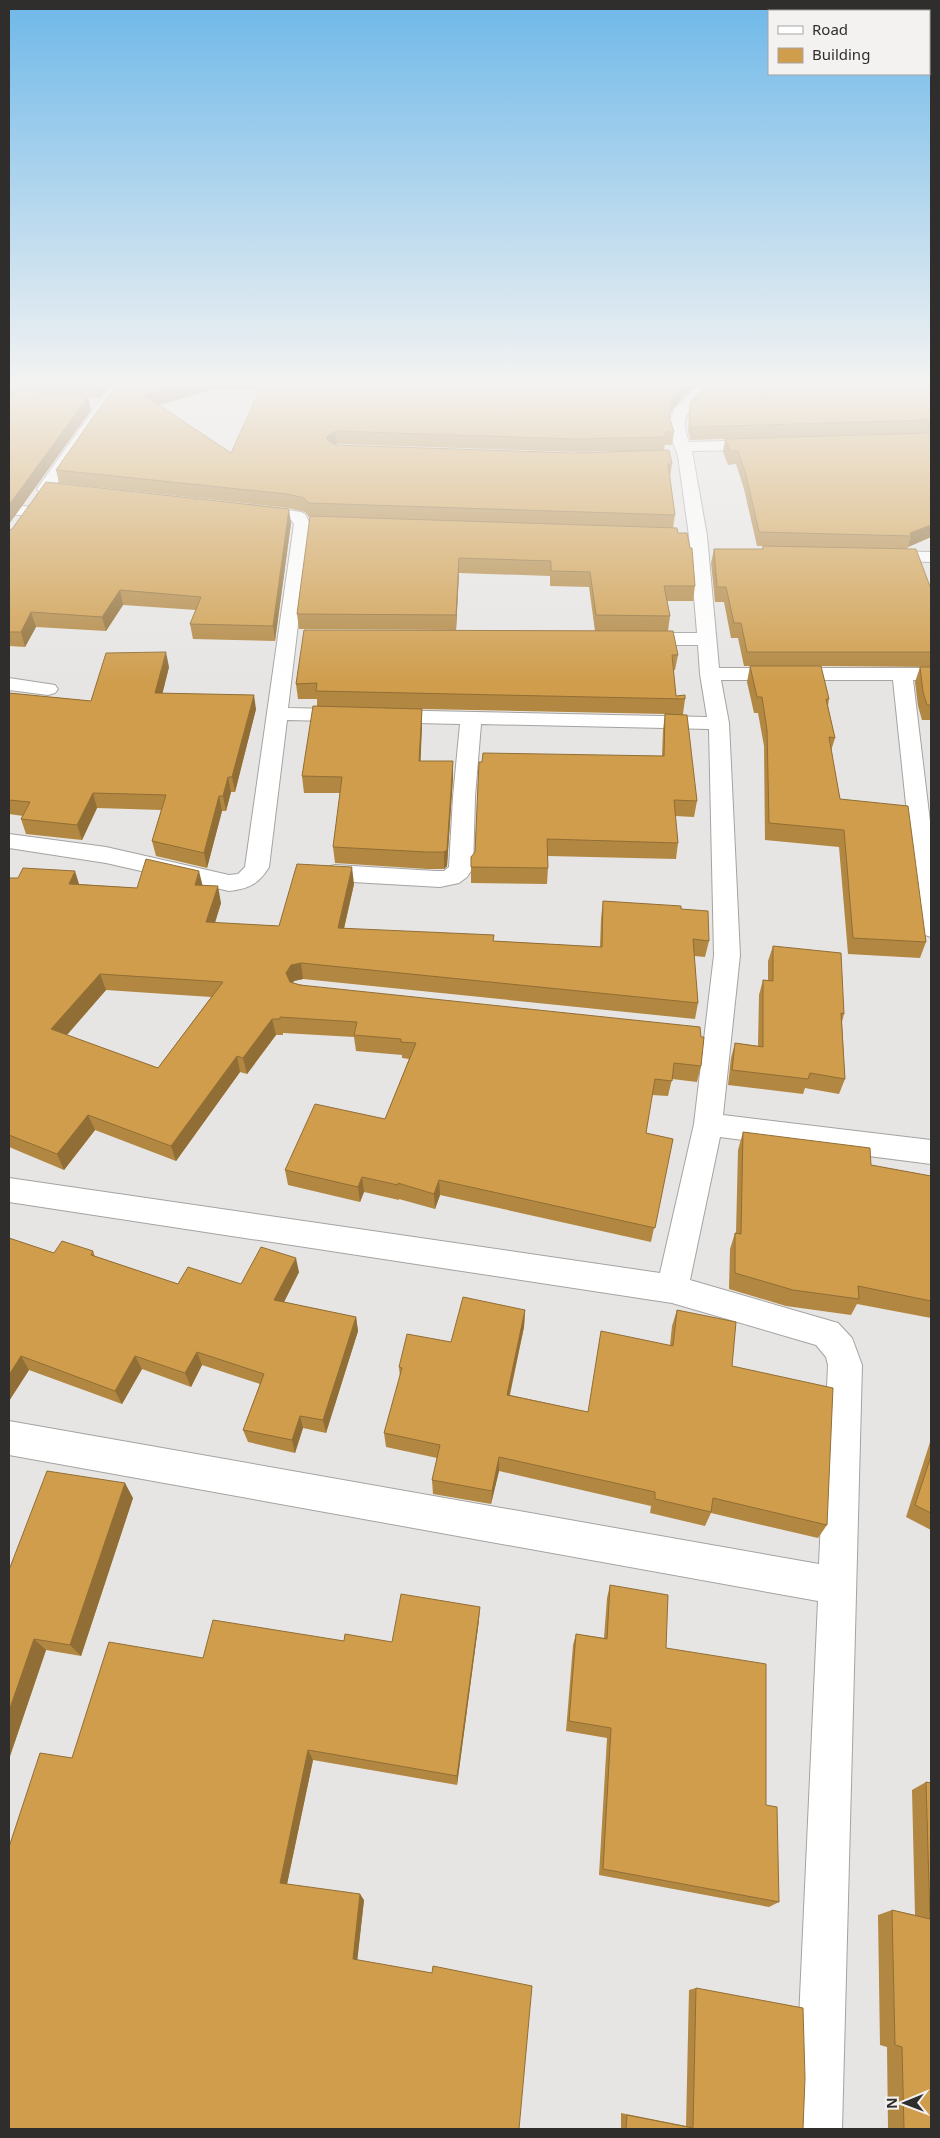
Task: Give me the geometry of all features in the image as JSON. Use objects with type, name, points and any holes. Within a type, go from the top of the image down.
[{"type":"street","points":[[19,524],[49,485]]},
{"type":"street","points":[[672,1289],[708,1124],[708,1032],[727,955],[719,723],[710,674],[699,544],[685,485]]},
{"type":"street","points":[[45,490],[64,491]]},
{"type":"street","points":[[9,841],[106,855],[229,883],[247,880],[253,875],[258,867],[276,714],[302,524],[299,518],[295,516],[234,508]]},
{"type":"street","points":[[9,510],[29,511]]},
{"type":"street","points":[[302,524],[322,524]]},
{"type":"street","points":[[864,555],[931,557]]},
{"type":"street","points":[[288,637],[308,637]]},
{"type":"street","points":[[619,638],[707,639]]},
{"type":"street","points":[[710,674],[931,674]]},
{"type":"street","points":[[902,675],[931,928]]},
{"type":"street","points":[[9,684],[48,689]]},
{"type":"street","points":[[276,714],[719,723]]},
{"type":"street","points":[[335,873],[436,879],[447,879],[456,875],[461,868],[464,797],[471,718]]},
{"type":"street","points":[[708,1124],[931,1152]]},
{"type":"street","points":[[9,1190],[672,1289],[826,1333],[840,1349],[845,1365],[818,2129]]},
{"type":"street","points":[[9,1438],[836,1586]]},
{"type":"building","points":[[9,485],[24,485],[9,505]]},
{"type":"building","points":[[44,485],[71,485],[289,509],[273,626],[190,624],[201,597],[120,590],[102,617],[31,612],[21,632],[9,632],[9,530],[12,529]]},
{"type":"building","points":[[198,485],[671,485],[675,515],[308,503],[304,498],[287,494]]},
{"type":"building","points":[[748,485],[931,485],[931,525],[910,533],[911,536],[759,532]]},
{"type":"building","points":[[310,516],[677,528],[678,533],[687,533],[690,548],[692,548],[695,586],[664,586],[670,616],[596,615],[590,572],[551,571],[551,561],[459,558],[456,615],[297,614]]},
{"type":"building","points":[[763,546],[916,549],[931,589],[931,652],[747,652],[741,623],[734,623],[726,587],[717,587],[714,549],[763,549]]},
{"type":"building","points":[[304,630],[673,631],[678,655],[672,655],[676,696],[685,695],[685,699],[316,691],[317,683],[296,684]]},
{"type":"building","points":[[166,652],[155,693],[254,695],[232,777],[228,777],[223,796],[219,796],[204,853],[152,841],[166,795],[93,793],[77,825],[21,819],[30,802],[9,800],[9,693],[91,701],[106,653]]},
{"type":"building","points":[[750,666],[821,666],[829,699],[826,699],[835,738],[829,737],[840,799],[908,806],[926,942],[853,938],[844,830],[769,823],[767,730],[762,697],[757,697]]},
{"type":"building","points":[[920,667],[931,667],[931,705],[927,705],[923,692]]},
{"type":"building","points":[[313,706],[422,709],[419,761],[453,761],[447,850],[444,852],[427,852],[333,847],[342,777],[302,776]]},
{"type":"building","points":[[665,714],[687,715],[697,801],[674,800],[678,843],[547,839],[548,868],[471,867],[471,857],[475,852],[479,762],[482,762],[483,753],[664,756]]},
{"type":"building","points":[[146,859],[199,871],[195,885],[218,886],[206,922],[279,926],[297,864],[352,867],[338,928],[494,935],[493,941],[602,947],[603,901],[681,906],[681,909],[708,911],[709,941],[693,939],[698,1003],[301,963],[291,965],[286,973],[290,982],[300,985],[700,1027],[701,1037],[704,1037],[701,1066],[674,1063],[672,1081],[655,1079],[646,1133],[673,1139],[655,1228],[439,1180],[434,1194],[398,1183],[398,1185],[362,1177],[358,1187],[285,1170],[315,1104],[385,1119],[416,1043],[401,1042],[401,1039],[354,1035],[357,1022],[280,1017],[280,1019],[272,1019],[243,1058],[237,1056],[171,1146],[88,1115],[57,1154],[9,1135],[9,878],[18,878],[23,868],[75,871],[69,884],[137,888]],"holes":[[[100,974],[223,982],[158,1068],[51,1029]]]},
{"type":"building","points":[[773,946],[841,953],[844,1014],[841,1013],[845,1079],[810,1073],[808,1079],[732,1070],[735,1043],[763,1047],[763,980],[773,981]]},
{"type":"building","points":[[743,1132],[870,1148],[871,1165],[931,1176],[931,1301],[858,1286],[859,1299],[793,1290],[735,1273],[735,1233],[741,1234]]},
{"type":"building","points":[[9,1238],[54,1253],[62,1241],[93,1251],[91,1255],[178,1284],[188,1267],[241,1284],[261,1247],[296,1258],[274,1300],[356,1317],[323,1420],[300,1416],[292,1440],[243,1430],[264,1374],[197,1352],[185,1373],[135,1356],[115,1391],[21,1356],[9,1375]]},
{"type":"building","points":[[463,1297],[525,1310],[507,1395],[588,1412],[601,1331],[673,1346],[677,1310],[736,1322],[732,1366],[833,1388],[827,1525],[713,1498],[711,1512],[655,1499],[655,1492],[499,1457],[492,1491],[432,1480],[440,1445],[384,1433],[402,1368],[399,1367],[407,1334],[451,1342]]},
{"type":"building","points":[[931,1456],[931,1513],[915,1505]]},
{"type":"building","points":[[47,1471],[125,1483],[70,1645],[34,1639],[9,1711],[9,1570]]},
{"type":"building","points":[[610,1585],[668,1595],[666,1648],[766,1664],[766,1805],[777,1807],[779,1902],[603,1869],[611,1728],[569,1721],[576,1634],[607,1639]]},
{"type":"building","points":[[401,1594],[480,1607],[457,1776],[308,1750],[280,1883],[360,1894],[353,1959],[432,1973],[433,1966],[532,1986],[519,2129],[9,2129],[9,1847],[40,1753],[72,1758],[109,1642],[203,1658],[213,1620],[344,1641],[345,1634],[392,1642]]},
{"type":"building","points":[[926,1782],[931,1783],[931,2129],[904,2129],[902,2047],[895,2045],[892,1910],[930,1919]]},
{"type":"building","points":[[696,1988],[803,2008],[805,2078],[803,2129],[626,2129],[627,2115],[693,2128]]}]
